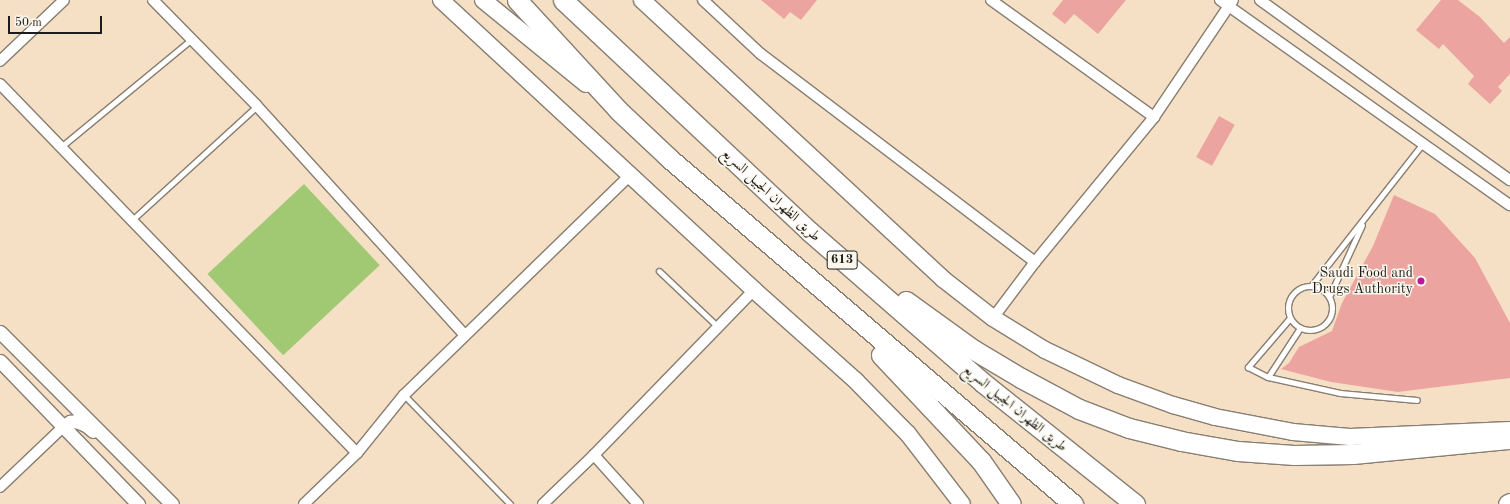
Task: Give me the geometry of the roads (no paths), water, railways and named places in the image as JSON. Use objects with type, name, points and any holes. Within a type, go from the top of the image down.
[{"type":"highway","name":"613","points":[[518,0],[618,110],[670,159],[800,272],[1074,504]]},
{"type":"highway","name":"طريق الظهران الجبيل السريع","points":[[563,0],[808,231],[982,382],[1135,504]]},
{"type":"highway","points":[[808,231],[974,350],[1021,378],[1079,409],[1129,428],[1181,441],[1238,451],[1294,454],[1353,454],[1510,438]]},
{"type":"highway","points":[[800,272],[933,409],[981,461],[1011,504]]},
{"type":"main road","points":[[441,0],[754,290],[856,382],[908,434],[962,504]]},
{"type":"main road","points":[[483,0],[618,110]]},
{"type":"main road","points":[[642,0],[943,280],[993,318],[1045,350],[1118,385],[1215,417],[1293,432],[1350,437],[1510,430]]},
{"type":"street","points":[[0,61],[64,0]]},
{"type":"street","points":[[153,0],[257,106],[465,335]]},
{"type":"street","points":[[703,0],[761,54],[1035,262]]},
{"type":"street","points":[[991,0],[1154,117]]},
{"type":"street","points":[[1220,0],[1231,3],[1423,144],[1510,205]]},
{"type":"street","points":[[1260,0],[1510,180]]},
{"type":"street","points":[[993,318],[1035,262],[1154,117],[1231,3]]},
{"type":"street","points":[[0,84],[62,146],[356,453]]},
{"type":"street","points":[[304,504],[356,453],[404,395],[630,175]]},
{"type":"street","points":[[543,504],[594,455],[717,326],[754,290]]},
{"type":"street","points":[[0,332],[117,447],[172,504]]},
{"type":"street","points":[[0,361],[138,504]]},
{"type":"street","points":[[0,487],[70,422],[81,422],[105,444],[117,447]]},
{"type":"street","points":[[594,455],[638,504]]},
{"type":"lane","points":[[62,146],[192,39]]},
{"type":"lane","points":[[132,220],[257,106]]},
{"type":"lane","points":[[1311,286],[1423,144]]},
{"type":"lane","points":[[1329,298],[1365,218]]},
{"type":"lane","points":[[659,270],[717,326]]},
{"type":"lane","points":[[1311,286],[1322,289],[1329,298],[1332,308],[1329,319],[1321,327],[1311,331],[1300,328],[1290,318],[1288,306],[1291,296],[1300,288],[1311,286]]},
{"type":"lane","points":[[1290,318],[1248,367],[1268,377],[1340,393],[1417,400]]},
{"type":"lane","points":[[1268,377],[1300,328]]},
{"type":"lane","points":[[404,395],[510,504]]},
{"type":"place","name":"Saudi Food and Drugs Authority","points":[[1421,281]]}]
